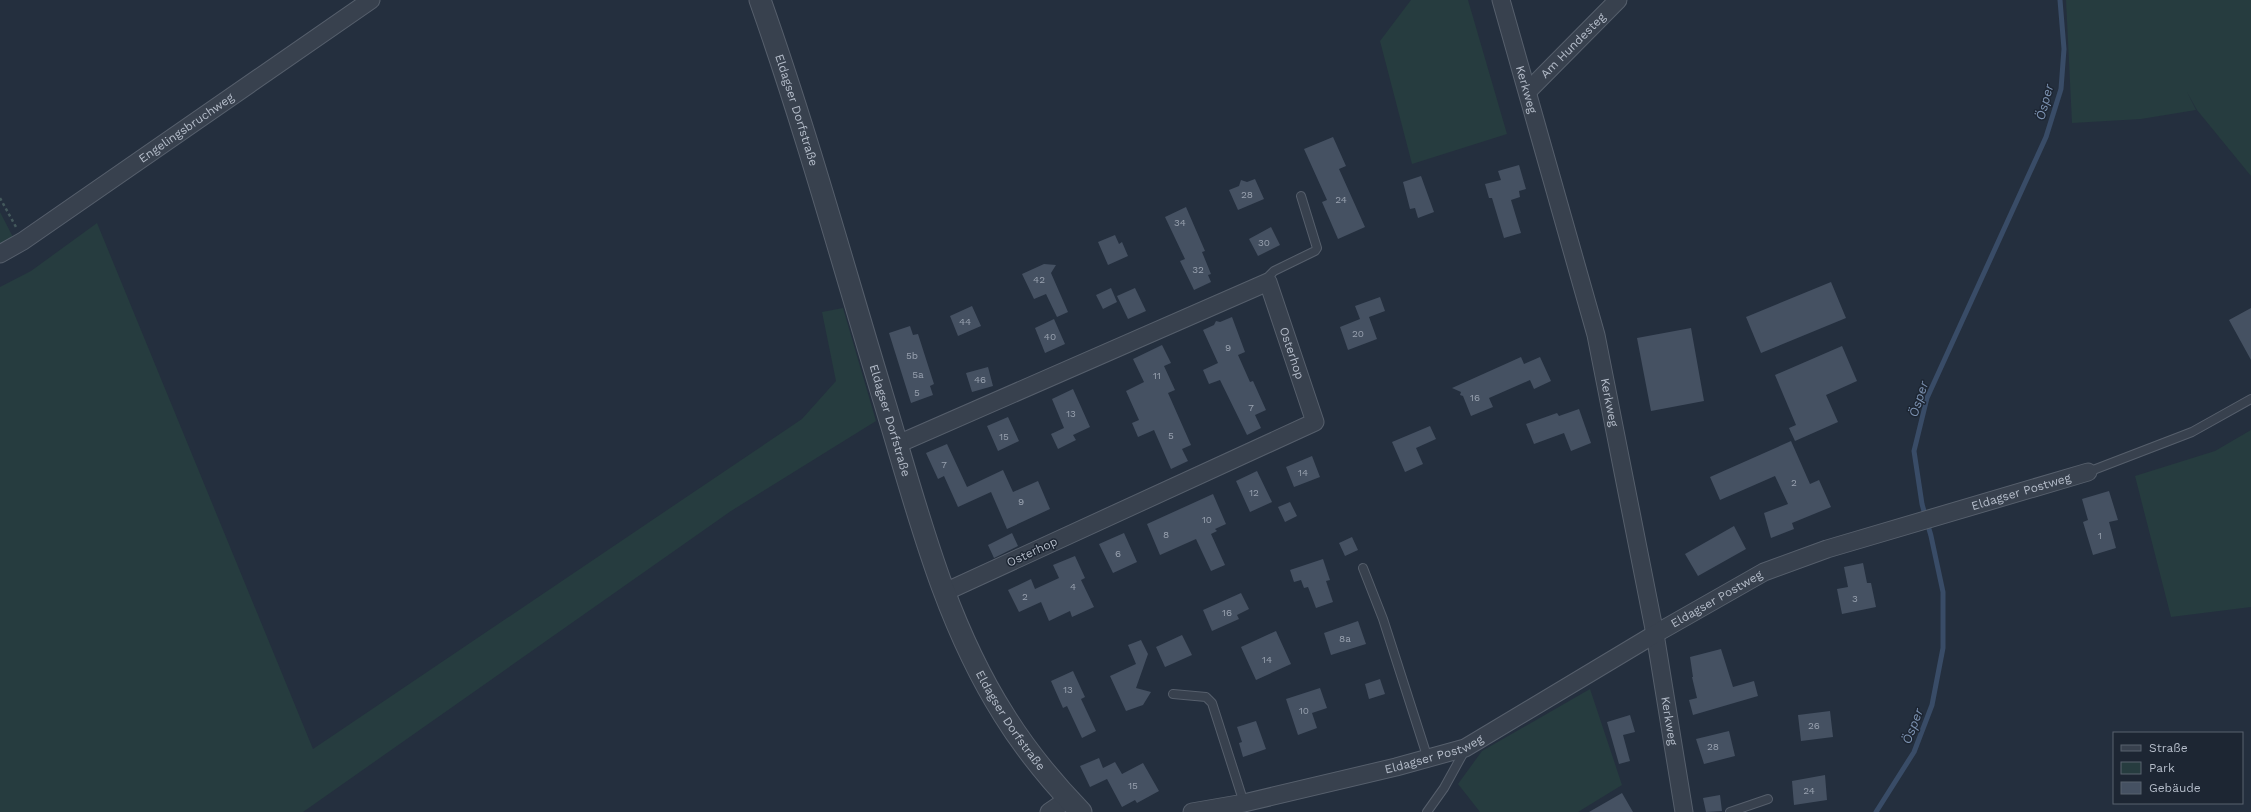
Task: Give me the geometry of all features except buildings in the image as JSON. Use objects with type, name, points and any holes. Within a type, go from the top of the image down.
[{"type":"street","name":"Engelingsbruchweg","points":[[0,254],[23,241],[371,0]]},
{"type":"street","name":"Eldagser Dorfstraße","points":[[760,0],[776,44],[917,511],[945,592],[971,655],[1004,716],[1074,805]]},
{"type":"street","name":"Kerkweg","points":[[1501,0],[1596,335],[1655,634],[1684,812]]},
{"type":"street","name":"Am Hundesteg","points":[[1528,91],[1618,0]]},
{"type":"street","points":[[898,444],[1268,282]]},
{"type":"street","name":"Osterhop","points":[[945,592],[1315,422],[1268,282]]},
{"type":"street","name":"Eldagser Postweg","points":[[1192,812],[1244,802],[1428,759],[1465,748],[1655,634],[1764,572],[1827,549],[2088,472]]},
{"type":"street","points":[[1048,812],[1074,805]]},
{"type":"lane","points":[[1268,282],[1268,277],[1274,271],[1316,251],[1317,248],[1301,196]]},
{"type":"lane","name":"Eldagser Postweg","points":[[2088,472],[2192,432],[2251,399]]},
{"type":"lane","points":[[1364,568],[1383,619],[1428,759]]},
{"type":"lane","points":[[1173,694],[1206,697],[1212,703],[1244,802]]},
{"type":"lane","points":[[1427,812],[1444,788],[1465,748]]},
{"type":"lane","points":[[1730,812],[1768,799]]},
{"type":"path","points":[[0,198],[23,241]]},
{"type":"green space","points":[[1411,0],[1468,0],[1507,134],[1412,164],[1380,41]]},
{"type":"green space","points":[[2066,0],[2251,0],[2251,176],[2197,110],[2187,92],[2196,110],[2141,119],[2072,123]]},
{"type":"green space","points":[[0,212],[15,241],[0,249]]},
{"type":"green space","points":[[97,223],[313,749],[802,419],[836,381],[822,312],[843,308],[876,421],[731,511],[303,812],[0,812],[0,287],[31,271]]},
{"type":"green space","points":[[2251,430],[2251,607],[2171,617],[2135,476],[2215,451]]},
{"type":"green space","points":[[1590,689],[1622,785],[1578,812],[1480,812],[1458,784],[1482,751]]},
{"type":"waterway","name":"Ösper","points":[[1876,812],[1914,752],[1932,705],[1943,648],[1943,592],[1931,536],[1922,504],[1914,451],[1927,398],[2046,137],[2061,89],[2064,49],[2060,0]]}]
